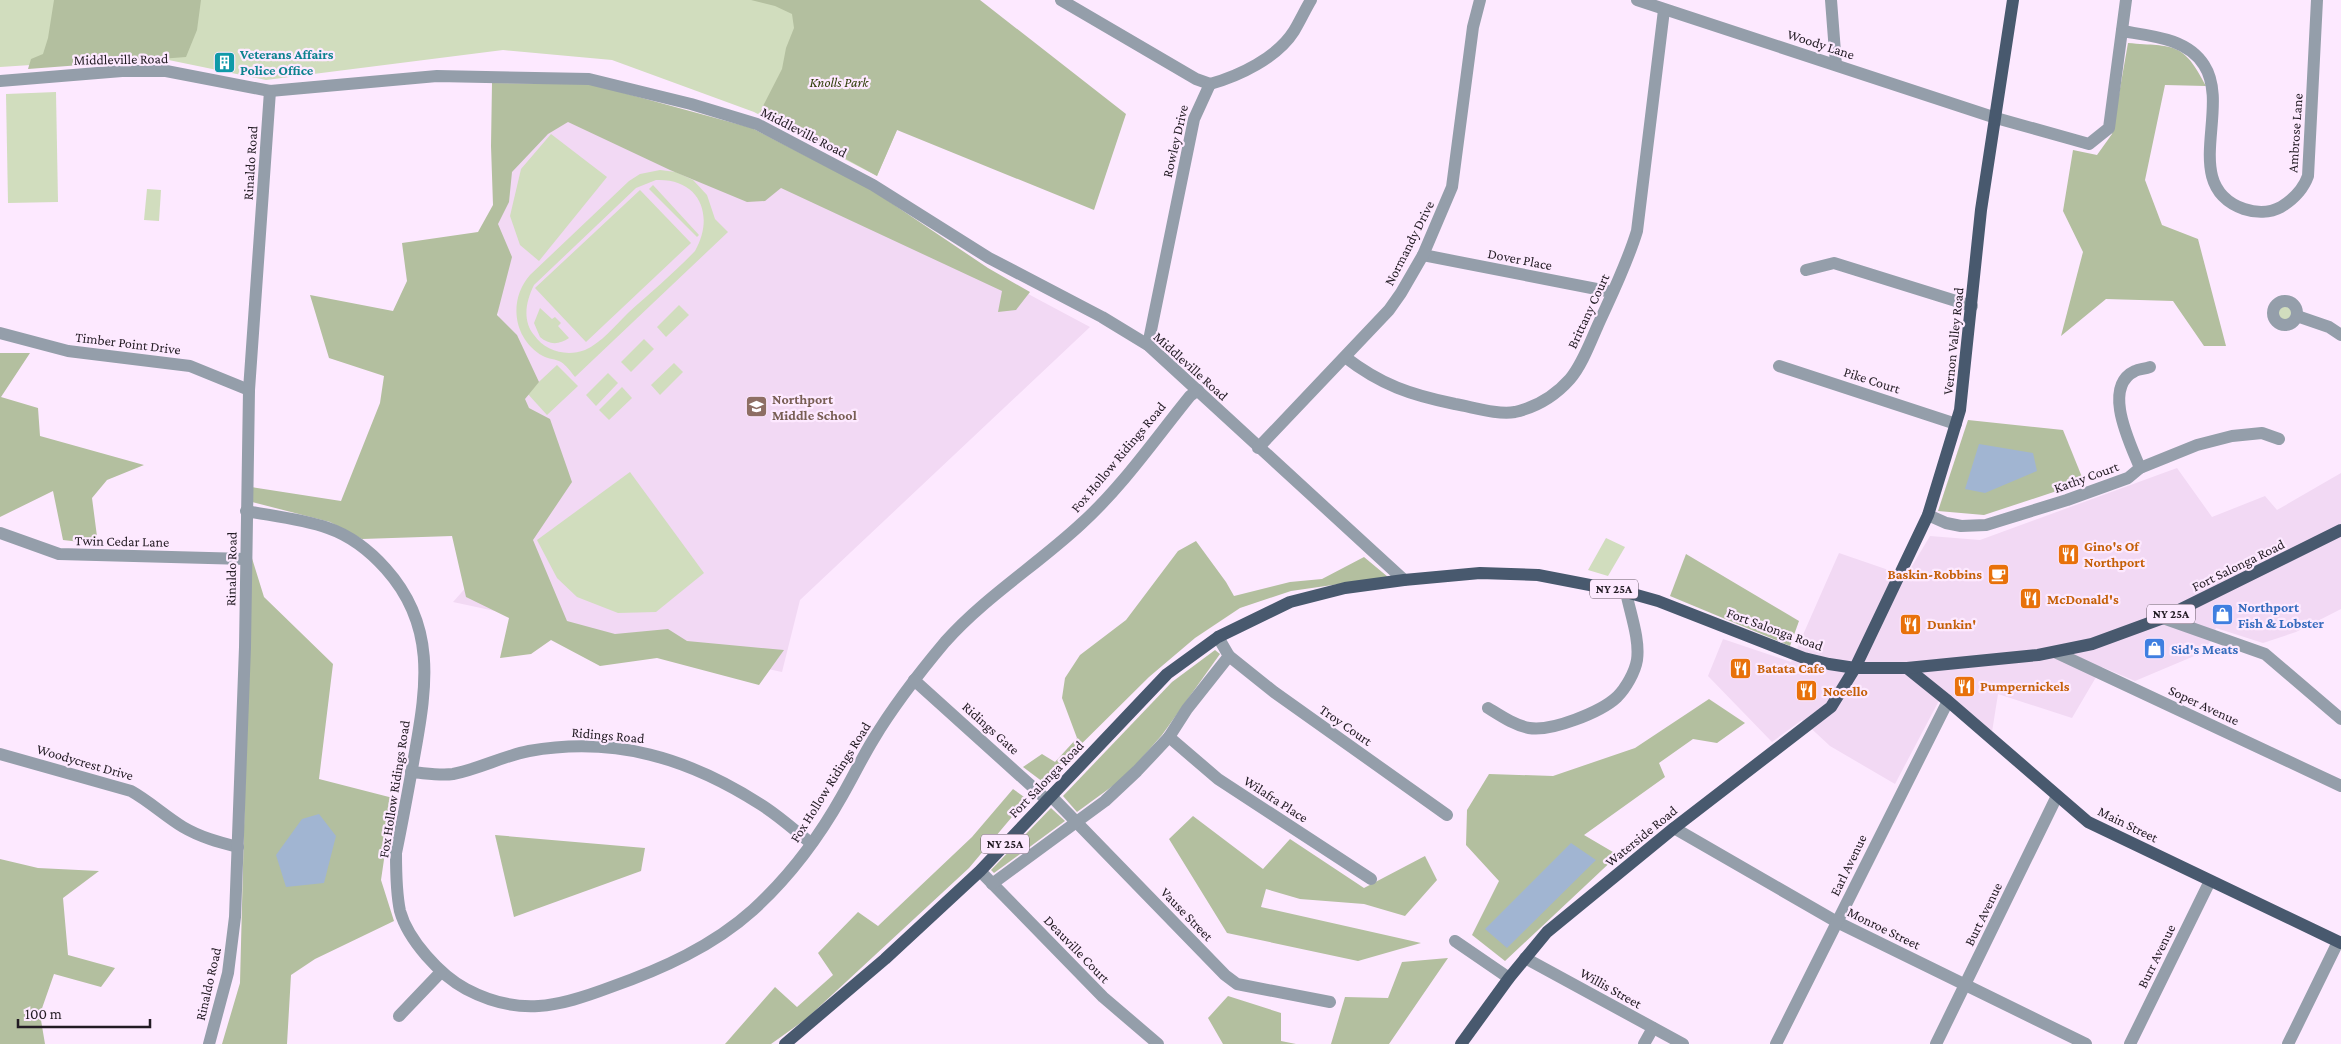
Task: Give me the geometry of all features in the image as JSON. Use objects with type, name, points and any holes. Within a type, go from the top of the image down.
[{"type":"main road","name":"Vernon Valley Road","points":[[1855,668],[1928,515],[1956,424],[1964,389],[1981,210],[2013,0]]},
{"type":"main road","name":"Fort Salonga Road","points":[[785,1044],[885,959],[980,871],[1167,674],[1218,637],[1290,602],[1345,588],[1404,580],[1512,572],[1538,574],[1626,592],[1658,602],[1804,658],[1855,668],[1907,668],[2055,652],[2092,644],[2164,618],[2341,530]]},
{"type":"main road","name":"Waterside Road","points":[[1461,1044],[1509,978],[1547,932],[1674,828],[1831,707],[1855,668]]},
{"type":"main road","name":"Main Street","points":[[1907,668],[1948,700],[2088,822],[2340,943]]},
{"type":"street","points":[[1062,0],[1082,5],[1196,80],[1210,84],[1224,80],[1250,67],[1281,47],[1294,31],[1311,0]]},
{"type":"street","name":"Normandy Drive","points":[[1258,448],[1389,310],[1423,255],[1452,187],[1473,27],[1480,0]]},
{"type":"street","name":"Woody Lane","points":[[1636,0],[1996,118]]},
{"type":"street","points":[[1831,0],[1836,65]]},
{"type":"street","points":[[1996,118],[2089,144],[2109,128],[2126,0]]},
{"type":"street","name":"Ambrose Lane","points":[[2122,31],[2168,39],[2183,45],[2205,66],[2211,80],[2213,100],[2210,163],[2213,183],[2223,196],[2236,206],[2250,211],[2265,212],[2280,207],[2292,199],[2304,188],[2308,176],[2317,0]]},
{"type":"street","name":"Brittany Court","points":[[1345,357],[1367,375],[1394,388],[1420,397],[1488,410],[1513,412],[1538,405],[1557,392],[1571,378],[1629,257],[1637,231],[1664,10]]},
{"type":"street","name":"Middleville Road","points":[[0,81],[122,72],[166,71],[270,91],[437,76],[589,79],[700,107],[757,124],[873,185],[990,258],[1102,317],[1148,345],[1404,580]]},
{"type":"street","name":"Rowley Drive","points":[[1148,345],[1194,118],[1210,84]]},
{"type":"street","name":"Rinaldo Road","points":[[209,1044],[228,973],[235,918],[250,390],[270,91]]},
{"type":"street","name":"Dover Place","points":[[1423,255],[1612,292]]},
{"type":"street","points":[[1806,270],[1834,263],[1972,306]]},
{"type":"street","points":[[2297,316],[2329,327],[2341,335]]},
{"type":"street","name":"Timber Point Drive","points":[[0,333],[68,351],[190,366],[250,390]]},
{"type":"street","name":"Pike Court","points":[[1779,366],[1956,424]]},
{"type":"street","points":[[2140,468],[2123,426],[2120,396],[2123,382],[2134,371],[2150,367]]},
{"type":"street","name":"Fox Hollow Ridings Road","points":[[246,511],[328,528],[357,542],[374,556],[391,575],[408,601],[418,627],[424,654],[425,685],[396,853],[401,912],[421,950],[441,972],[454,982],[475,993],[502,1002],[527,1006],[556,1005],[585,997],[673,962],[729,929],[773,891],[811,843],[842,796],[875,737],[914,680],[971,614],[1068,536],[1104,502],[1190,396],[1198,390]]},
{"type":"street","name":"Kathy Court","points":[[1928,515],[1954,524],[1986,525],[2068,500],[2128,478],[2140,468],[2197,445],[2232,436],[2262,433],[2279,439]]},
{"type":"street","name":"Twin Cedar Lane","points":[[0,533],[59,554],[246,559]]},
{"type":"street","points":[[1488,708],[1515,724],[1530,728],[1552,727],[1600,708],[1617,697],[1630,680],[1637,660],[1636,644],[1626,592]]},
{"type":"street","points":[[2164,618],[2265,654],[2341,719]]},
{"type":"street","points":[[992,884],[1105,801],[1169,737],[1187,709],[1229,656],[1218,637]]},
{"type":"street","name":"Soper Avenue","points":[[2055,652],[2341,786]]},
{"type":"street","name":"Troy Court","points":[[1229,656],[1274,692],[1447,816]]},
{"type":"street","name":"Ridings Gate","points":[[914,680],[1049,798]]},
{"type":"street","name":"Earl Avenue","points":[[1776,1044],[1948,700]]},
{"type":"street","name":"Wilafra Place","points":[[1169,737],[1218,779],[1371,879]]},
{"type":"street","name":"Ridings Road","points":[[411,772],[451,774],[524,752],[552,747],[585,746],[648,753],[687,765],[722,782],[762,805],[811,843]]},
{"type":"street","name":"Woodycrest Drive","points":[[0,754],[131,790],[150,801],[181,826],[197,834],[238,847]]},
{"type":"street","name":"Burt Avenue","points":[[1936,1044],[2057,796]]},
{"type":"street","name":"Vause Street","points":[[1049,798],[1077,821],[1225,975],[1238,984],[1330,1002]]},
{"type":"street","name":"Monroe Street","points":[[1674,828],[1837,922],[2086,1044]]},
{"type":"street","name":"Deauville Court","points":[[980,871],[1103,997],[1158,1044]]},
{"type":"street","name":"Burr Avenue","points":[[2130,1044],[2210,881]]},
{"type":"street","points":[[1455,941],[1509,978]]},
{"type":"street","points":[[2288,1044],[2340,943]]},
{"type":"street","name":"Willis Street","points":[[1525,958],[1683,1044]]},
{"type":"street","points":[[399,1016],[441,972]]},
{"type":"street","points":[[1644,1044],[1653,1028]]},
{"type":"shaded area","name":"Northport Middle School","points":[[550,90],[987,272],[1090,327],[800,600],[782,672],[453,602],[508,540],[516,487],[494,272],[494,141]]},
{"type":"shaded area","points":[[2177,468],[2212,517],[2265,496],[2277,510],[2341,473],[2341,609],[2296,632],[2263,643],[2216,628],[2212,640],[2199,654],[2135,681],[2102,667],[2072,718],[1998,694],[1992,732],[1943,693],[1895,784],[1830,746],[1802,720],[1772,742],[1708,676],[1723,639],[1791,662],[1839,553],[1906,576],[1930,536],[1980,540]]},
{"type":"green space","name":"Knolls Park","points":[[0,0],[911,0],[897,130],[877,176],[754,112],[612,60],[503,50],[266,80],[154,57],[0,67]]},
{"type":"green space","points":[[54,0],[201,0],[197,30],[186,57],[28,69],[31,59],[43,54],[48,38]]},
{"type":"green space","name":"Knolls Park","points":[[751,0],[980,0],[1126,114],[1094,210],[897,130],[877,176],[760,112],[782,69],[786,48],[794,28],[792,14],[775,6]]},
{"type":"green space","points":[[2128,43],[2167,46],[2176,49],[2191,61],[2206,86],[2165,85],[2145,180],[2162,225],[2198,239],[2226,346],[2204,346],[2173,301],[2106,299],[2061,336],[2083,252],[2063,211],[2073,150],[2097,155],[2112,134]]},
{"type":"green space","points":[[492,83],[591,84],[752,128],[872,190],[988,268],[1030,292],[1016,310],[998,312],[1002,291],[781,188],[765,201],[747,202],[670,170],[568,122],[548,134],[512,172],[509,202],[498,224],[512,257],[497,315],[517,335],[539,382],[525,399],[529,408],[550,419],[572,482],[533,540],[567,621],[615,634],[668,629],[687,641],[784,650],[759,685],[657,658],[600,666],[551,640],[531,654],[500,658],[509,618],[466,597],[452,536],[362,539],[330,522],[252,502],[251,487],[341,501],[380,403],[384,376],[329,358],[310,295],[393,311],[407,281],[402,243],[478,232],[493,205],[491,146]]},
{"type":"green space","points":[[56,92],[58,202],[8,203],[6,94]]},
{"type":"green space","points":[[551,134],[607,177],[539,261],[520,245],[510,216],[521,169]]},
{"type":"green space","points":[[660,170],[676,172],[693,180],[707,195],[715,219],[728,232],[575,377],[563,363],[543,356],[525,340],[517,318],[519,296],[523,285],[530,275],[629,181],[640,174]],"holes":[[[656,180],[671,181],[683,185],[693,192],[700,202],[704,225],[695,251],[608,334],[591,347],[578,352],[563,353],[544,345],[534,335],[528,323],[526,310],[534,285],[636,188]]]},
{"type":"green space","points":[[653,185],[699,235],[697,237],[649,189]]},
{"type":"green space","points":[[147,189],[161,190],[159,221],[144,220]]},
{"type":"green space","points":[[640,190],[691,243],[586,342],[535,288]]},
{"type":"green space","points":[[2285,303],[2292,306],[2295,313],[2292,320],[2285,323],[2278,320],[2275,313],[2278,306]]},
{"type":"green space","points":[[679,305],[689,315],[666,337],[657,327]]},
{"type":"green space","points":[[540,308],[552,319],[555,317],[561,323],[558,326],[569,338],[562,342],[554,343],[547,342],[540,337],[534,323]]},
{"type":"green space","points":[[644,339],[654,349],[631,372],[621,362]]},
{"type":"green space","points":[[0,353],[30,353],[1,397],[38,408],[40,436],[144,465],[107,480],[92,498],[98,544],[63,540],[53,491],[0,517]]},
{"type":"green space","points":[[674,363],[683,372],[660,395],[651,385]]},
{"type":"green space","points":[[557,365],[578,386],[547,415],[527,393]]},
{"type":"green space","points":[[608,373],[618,383],[596,406],[586,395]]},
{"type":"green space","points":[[622,387],[632,398],[609,420],[599,410]]},
{"type":"green space","points":[[1968,420],[2063,430],[2084,482],[1984,515],[1938,511]]},
{"type":"green space","points":[[630,472],[704,573],[656,612],[618,613],[577,597],[557,578],[537,540]]},
{"type":"green space","points":[[1606,538],[1625,547],[1608,576],[1588,570]]},
{"type":"green space","points":[[1196,541],[1234,596],[1290,582],[1322,579],[1364,557],[1388,577],[1291,591],[1240,608],[1195,638],[1149,677],[1043,782],[1023,767],[1042,754],[1055,762],[1077,738],[1062,698],[1065,678],[1080,655],[1126,620],[1178,551]]},
{"type":"green space","points":[[1686,554],[1799,621],[1790,646],[1670,596]]},
{"type":"green space","points":[[251,555],[264,597],[333,664],[319,779],[393,798],[381,880],[394,921],[315,959],[291,975],[287,1044],[222,1044],[240,983]]},
{"type":"green space","points":[[1215,650],[1220,654],[1162,735],[1125,777],[1077,812],[1063,796],[1172,682]]},
{"type":"green space","points":[[1709,699],[1745,723],[1717,743],[1693,739],[1659,763],[1665,777],[1584,835],[1618,855],[1505,961],[1472,935],[1499,881],[1466,845],[1467,810],[1489,774],[1553,776],[1635,748]]},
{"type":"green space","points":[[1013,789],[1027,799],[969,868],[806,1019],[771,1044],[725,1044],[775,987],[797,1007],[833,975],[818,953],[858,912],[878,926],[972,837]]},
{"type":"green space","points":[[1051,808],[1065,821],[994,873],[991,870]]},
{"type":"green space","points":[[1193,816],[1263,869],[1290,839],[1364,888],[1425,856],[1437,880],[1405,916],[1364,904],[1300,899],[1266,889],[1261,907],[1421,943],[1358,961],[1227,933],[1169,839]]},
{"type":"green space","points":[[495,835],[645,848],[641,871],[514,917]]},
{"type":"green space","points":[[0,859],[38,868],[99,871],[63,898],[68,955],[115,968],[101,987],[54,974],[40,1014],[45,1044],[0,1044]]},
{"type":"green space","points":[[1448,958],[1389,1044],[1331,1044],[1345,997],[1388,998],[1402,962]]},
{"type":"green space","points":[[1228,996],[1281,1013],[1281,1041],[1296,1044],[1223,1044],[1208,1018]]},
{"type":"water","points":[[1979,444],[2033,453],[2037,471],[1985,493],[1965,489]]},
{"type":"water","points":[[319,814],[336,836],[324,883],[286,887],[276,855],[302,819]]},
{"type":"water","points":[[1571,843],[1596,860],[1507,948],[1485,929]]},
{"type":"place","name":"Veterans Affairs Police Office","points":[[224,62]]},
{"type":"place","name":"Northport Middle School","points":[[756,407]]},
{"type":"place","name":"Gino's Of Northport","points":[[2068,554]]},
{"type":"place","name":"Baskin-Robbins","points":[[1998,574]]},
{"type":"place","name":"McDonald's","points":[[2031,599]]},
{"type":"place","name":"Northport Fish & Lobster","points":[[2222,615]]},
{"type":"place","name":"Dunkin'","points":[[1911,624]]},
{"type":"place","name":"Sid's Meats","points":[[2155,649]]},
{"type":"place","name":"Batata Cafe","points":[[1741,668]]},
{"type":"place","name":"Pumpernickels","points":[[1964,686]]},
{"type":"place","name":"Nocello","points":[[1807,691]]}]
